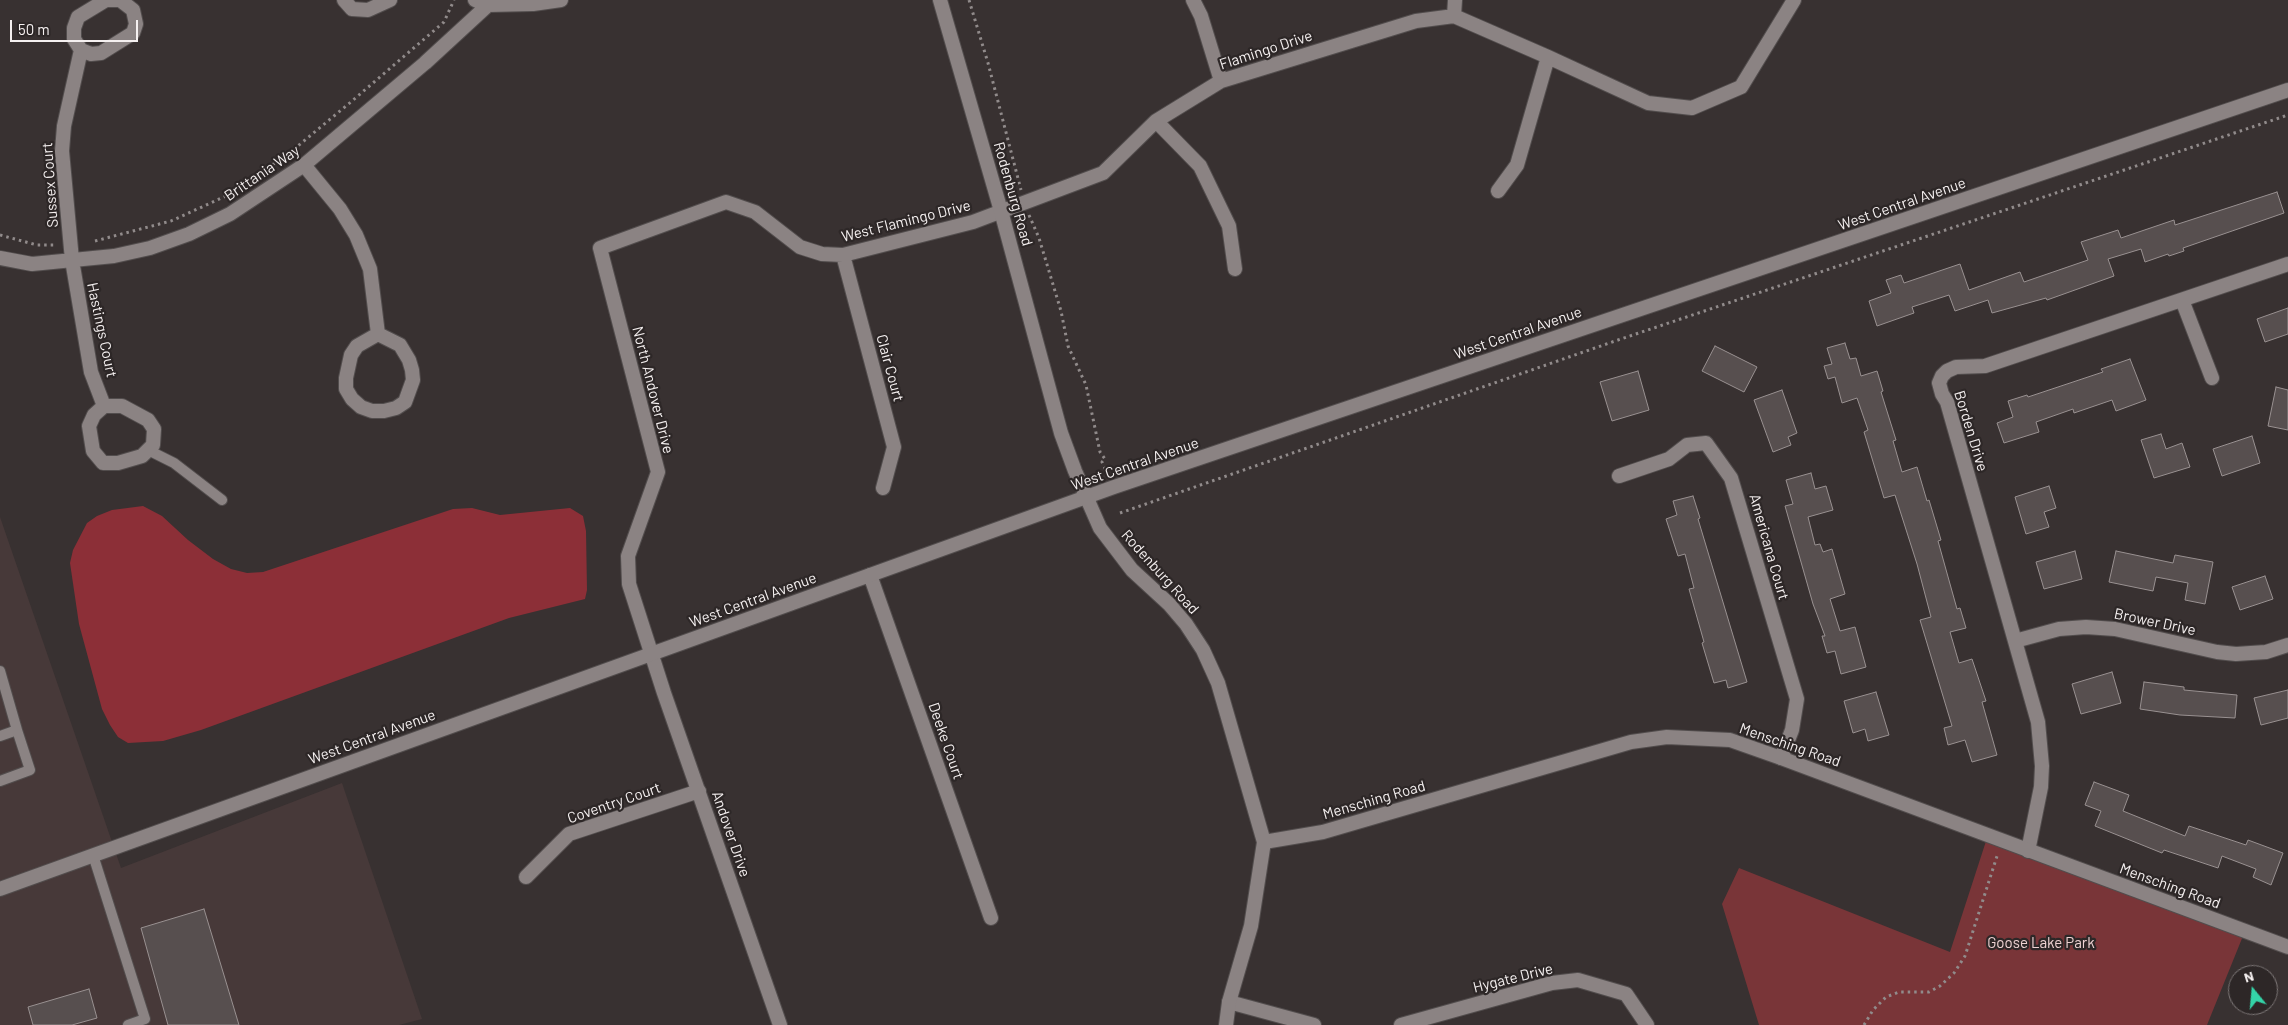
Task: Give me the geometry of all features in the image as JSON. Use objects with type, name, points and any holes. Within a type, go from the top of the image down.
[{"type":"street","name":"Sussex Court","points":[[106,0],[119,0],[133,10],[136,24],[133,33],[101,52],[91,54],[81,50],[74,39],[74,28],[78,17],[106,0]]},
{"type":"street","points":[[344,0],[352,9],[368,10],[390,0]]},
{"type":"street","points":[[484,2],[533,4],[561,0]]},
{"type":"street","name":"Rodenburg Road","points":[[940,0],[1062,433],[1085,498],[1100,528],[1132,570],[1169,604],[1186,624],[1203,650],[1218,683],[1264,842],[1258,896],[1230,1002],[1226,1025]]},
{"type":"street","points":[[1193,0],[1201,16],[1221,81]]},
{"type":"street","points":[[1456,0],[1454,16],[1648,103],[1692,108],[1741,87],[1794,0]]},
{"type":"street","name":"Brittania Way","points":[[0,258],[32,264],[123,254],[150,248],[189,234],[230,214],[304,165],[424,63],[484,2]]},
{"type":"street","name":"Flamingo Drive","points":[[1001,211],[1103,174],[1156,121],[1221,81],[1416,21],[1454,16]]},
{"type":"street","name":"Sussex Court","points":[[72,260],[62,151],[64,126],[81,50]]},
{"type":"street","points":[[1498,191],[1517,165],[1548,57]]},
{"type":"street","name":"West Central Avenue","points":[[0,889],[1085,498],[2288,90]]},
{"type":"street","points":[[1156,121],[1200,166],[1229,226],[1235,269]]},
{"type":"street","points":[[304,165],[340,209],[356,235],[370,270],[378,334]]},
{"type":"street","name":"West Flamingo Drive","points":[[600,248],[726,202],[755,212],[800,247],[822,254],[843,255],[973,222],[1001,211]]},
{"type":"street","name":"North Andover Drive","points":[[600,248],[658,472],[628,556],[627,564],[629,584],[652,654]]},
{"type":"street","name":"Clair Court","points":[[843,255],[894,446],[883,488]]},
{"type":"street","name":"Hastings Court","points":[[72,260],[91,372],[104,406]]},
{"type":"street","name":"Borden Drive","points":[[2028,851],[2041,787],[2042,766],[2038,722],[1949,408],[1939,384],[1942,376],[1947,371],[1956,367],[1985,366],[2288,264]]},
{"type":"street","points":[[2182,300],[2212,378]]},
{"type":"street","points":[[378,334],[400,345],[409,360],[413,380],[405,402],[384,411],[372,411],[361,407],[346,390],[346,378],[351,355],[357,346],[378,334]]},
{"type":"street","points":[[104,406],[122,406],[148,420],[154,429],[153,445],[142,456],[118,463],[103,463],[92,452],[89,426],[94,415],[104,406]]},
{"type":"street","name":"Americana Court","points":[[1619,476],[1669,459],[1688,445],[1706,443],[1732,478],[1796,699],[1792,730],[1782,758]]},
{"type":"street","name":"Deeke Court","points":[[870,575],[990,918]]},
{"type":"street","name":"Brower Drive","points":[[2015,641],[2059,629],[2086,627],[2115,628],[2217,652],[2236,654],[2266,652],[2288,645]]},
{"type":"street","name":"Andover Drive","points":[[652,654],[780,1025]]},
{"type":"street","name":"Mensching Road","points":[[1264,842],[1323,832],[1632,742],[1667,737],[1730,740],[2288,947]]},
{"type":"street","name":"Coventry Court","points":[[526,877],[568,834],[699,792]]},
{"type":"street","name":"Hygate Drive","points":[[1401,1025],[1552,983],[1578,980],[1626,994],[1647,1025]]},
{"type":"street","points":[[1230,1002],[1314,1025]]},
{"type":"lane","points":[[148,450],[174,462],[222,500]]},
{"type":"lane","points":[[0,673],[30,770],[0,781]]},
{"type":"lane","points":[[0,736],[17,730]]},
{"type":"lane","points":[[93,855],[146,1022],[128,1025]]},
{"type":"path","points":[[0,235],[37,245],[94,242],[171,221],[226,196],[287,155],[444,22],[454,0]]},
{"type":"path","points":[[969,0],[1020,181]]},
{"type":"path","points":[[1123,510],[1628,337],[2288,116]]},
{"type":"path","points":[[1033,222],[1061,311],[1068,346],[1086,385],[1100,452],[1105,459],[1102,462]]},
{"type":"path","points":[[1864,1025],[1873,1010],[1886,997],[1899,992],[1929,992],[1940,986],[1954,973],[1965,956],[2002,840]]},
{"type":"shaded area","points":[[143,506],[162,516],[188,540],[213,559],[231,569],[247,573],[263,572],[453,509],[472,508],[500,515],[570,508],[583,516],[586,531],[587,590],[585,599],[509,618],[201,730],[163,741],[128,743],[118,737],[102,709],[79,624],[70,563],[73,550],[87,523],[97,516],[112,510]]},
{"type":"shaded area","points":[[0,517],[121,868],[342,783],[422,1019],[399,1025],[0,1025]]},
{"type":"green space","name":"Goose Lake Park","points":[[1988,835],[2245,931],[2231,965],[2228,965],[2228,973],[2207,1025],[1759,1025],[1722,904],[1739,868],[1950,952]]},
{"type":"building","points":[[2277,192],[2284,213],[2183,248],[2184,251],[2169,256],[2168,254],[2145,262],[2141,249],[2108,259],[2114,276],[2047,300],[2046,298],[1992,313],[1988,300],[1955,311],[1949,295],[1912,307],[1914,313],[1877,326],[1869,301],[1891,293],[1886,280],[1901,275],[1904,283],[1960,264],[1969,290],[2020,272],[2024,282],[2088,260],[2081,242],[2118,230],[2121,238],[2174,220],[2175,225]]},
{"type":"building","points":[[2288,308],[2288,334],[2265,342],[2257,319]]},
{"type":"building","points":[[1845,343],[1850,359],[1856,358],[1861,376],[1877,371],[1883,391],[1881,392],[1896,440],[1893,441],[1902,472],[1917,467],[1941,540],[1938,541],[1957,609],[1960,608],[1966,628],[1950,632],[1959,663],[1972,659],[1986,701],[1982,702],[1997,755],[1972,762],[1965,740],[1948,745],[1944,728],[1952,726],[1920,620],[1931,617],[1917,564],[1895,495],[1884,498],[1864,432],[1868,430],[1857,398],[1842,403],[1835,377],[1828,379],[1824,366],[1832,364],[1827,348]]},
{"type":"building","points":[[1715,346],[1757,367],[1744,392],[1702,371]]},
{"type":"building","points":[[2130,359],[2146,400],[2116,411],[2112,400],[2074,413],[2073,409],[2036,422],[2039,432],[2004,443],[1997,423],[2013,417],[2008,401],[2027,395],[2028,397],[2103,372],[2101,369]]},
{"type":"building","points":[[1638,371],[1649,410],[1612,421],[1600,382]]},
{"type":"building","points":[[2276,387],[2288,390],[2288,430],[2268,426]]},
{"type":"building","points":[[1782,390],[1797,433],[1788,437],[1791,445],[1773,452],[1754,400]]},
{"type":"building","points":[[2161,434],[2166,449],[2182,443],[2190,467],[2154,478],[2141,440]]},
{"type":"building","points":[[2252,436],[2260,463],[2222,476],[2213,449]]},
{"type":"building","points":[[1811,473],[1815,489],[1826,486],[1833,510],[1808,517],[1815,545],[1820,544],[1823,552],[1832,549],[1845,594],[1830,599],[1840,631],[1855,627],[1866,667],[1841,674],[1835,651],[1827,653],[1822,636],[1825,636],[1813,604],[1785,506],[1793,504],[1786,480]]},
{"type":"building","points":[[2049,486],[2056,508],[2044,512],[2049,527],[2026,534],[2015,497]]},
{"type":"building","points":[[1693,496],[1700,518],[1698,519],[1747,682],[1728,688],[1726,680],[1714,683],[1689,589],[1694,588],[1685,554],[1678,556],[1666,519],[1677,515],[1673,501]]},
{"type":"building","points":[[2075,551],[2082,579],[2044,589],[2036,562]]},
{"type":"building","points":[[2116,551],[2173,563],[2175,555],[2213,562],[2205,604],[2185,600],[2188,583],[2156,577],[2153,591],[2109,582]]},
{"type":"building","points":[[2265,576],[2273,599],[2240,610],[2232,587]]},
{"type":"building","points":[[2112,672],[2121,703],[2081,714],[2072,684]]},
{"type":"building","points":[[2144,682],[2184,687],[2184,690],[2237,695],[2235,718],[2180,715],[2140,709]]},
{"type":"building","points":[[2288,690],[2288,718],[2261,725],[2254,698]]},
{"type":"building","points":[[1876,692],[1889,735],[1868,741],[1865,729],[1853,733],[1844,701]]},
{"type":"building","points":[[2094,782],[2129,795],[2123,811],[2185,836],[2189,826],[2246,845],[2248,840],[2283,853],[2271,885],[2253,877],[2256,869],[2222,856],[2218,868],[2164,850],[2162,853],[2095,826],[2101,811],[2085,805]]},
{"type":"building","points":[[204,909],[239,1025],[168,1025],[141,928]]},
{"type":"building","points":[[89,989],[97,1018],[72,1025],[33,1025],[28,1007]]}]
